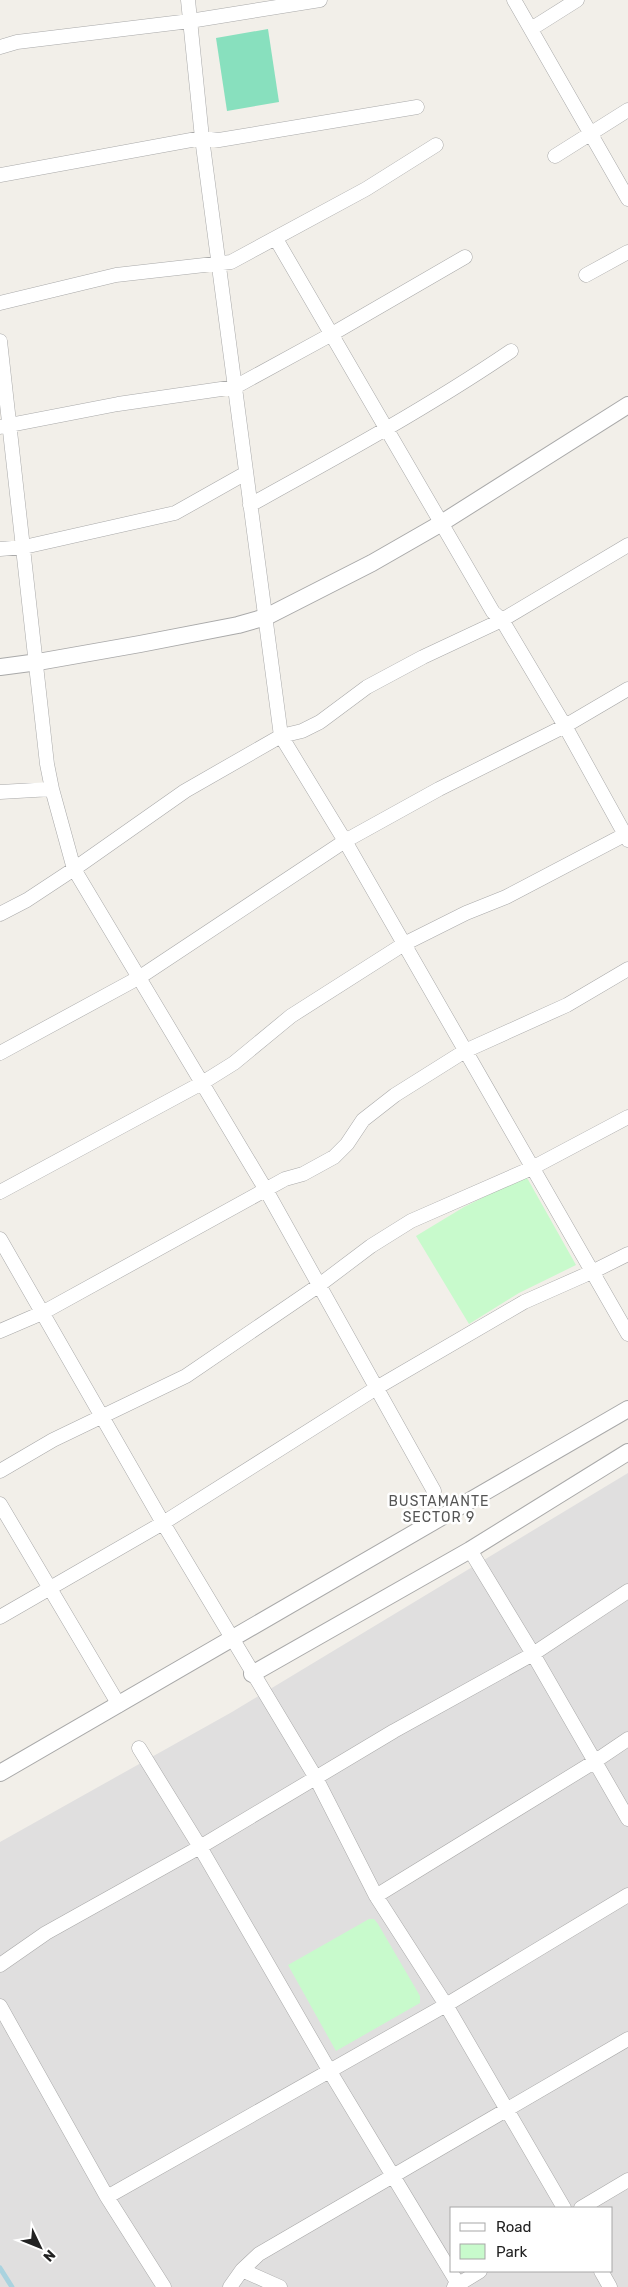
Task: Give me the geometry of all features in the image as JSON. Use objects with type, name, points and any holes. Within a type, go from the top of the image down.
[{"type":"street","points":[[188,0],[202,138],[281,736],[345,841],[532,1168],[594,1271],[628,1334]]},
{"type":"street","points":[[0,47],[17,42],[190,21],[320,0]]},
{"type":"street","points":[[514,0],[628,199]]},
{"type":"street","points":[[531,29],[577,0]]},
{"type":"street","points":[[0,175],[202,138],[219,140],[417,107]]},
{"type":"street","points":[[555,156],[628,110]]},
{"type":"street","points":[[0,303],[116,275],[230,262],[366,189],[436,145]]},
{"type":"street","points":[[0,1192],[202,1083],[234,1063],[291,1016],[404,944],[466,914],[506,898],[627,836],[502,620],[493,612],[440,524],[276,239]]},
{"type":"street","points":[[586,275],[628,252]]},
{"type":"street","points":[[6,426],[118,404],[235,387],[332,334],[465,257]]},
{"type":"street","points":[[0,341],[6,426],[24,547],[38,662],[47,764],[74,869],[266,1190],[318,1286],[378,1387],[434,1491]]},
{"type":"street","points":[[250,505],[387,430],[454,390],[511,351]]},
{"type":"street","points":[[0,667],[38,662],[238,625],[266,617],[372,563],[440,524],[628,405]]},
{"type":"street","points":[[0,549],[24,547],[176,513],[246,473]]},
{"type":"street","points":[[0,914],[27,900],[74,869],[184,791],[281,736],[302,731],[320,722],[367,687],[423,657],[502,620],[628,545]]},
{"type":"street","points":[[0,1053],[140,977],[345,841],[439,789],[565,726],[628,689]]},
{"type":"street","points":[[0,792],[52,789]]},
{"type":"street","points":[[0,1331],[42,1313],[284,1179],[318,1168],[334,1157],[347,1144],[362,1120],[395,1095],[465,1051],[567,1005],[628,969]]},
{"type":"street","points":[[0,1471],[52,1440],[186,1376],[318,1286],[371,1246],[411,1221],[532,1168],[628,1116]]},
{"type":"street","points":[[0,1238],[163,1523],[316,1778],[376,1896],[446,2005],[563,2207]]},
{"type":"street","points":[[0,1617],[163,1523],[378,1387],[524,1302],[628,1254]]},
{"type":"street","points":[[0,1773],[628,1409]]},
{"type":"street","points":[[252,1674],[470,1550],[628,1452]]},
{"type":"street","points":[[0,1504],[119,1705]]},
{"type":"street","points":[[470,1550],[533,1654],[628,1819]]},
{"type":"street","points":[[0,1965],[46,1933],[200,1847],[394,1731],[533,1654],[628,1591]]},
{"type":"street","points":[[376,1896],[594,1762],[628,1739]]},
{"type":"street","points":[[139,1748],[200,1847],[329,2070],[458,2286],[479,2272]]},
{"type":"street","points":[[106,2197],[446,2005],[628,1895]]},
{"type":"street","points":[[0,2006],[106,2197],[164,2287]]},
{"type":"street","points":[[230,2287],[242,2270],[259,2254],[628,2039]]},
{"type":"street","points":[[583,2207],[628,2180]]},
{"type":"street","points":[[242,2270],[280,2287]]},
{"type":"street","points":[[602,2272],[610,2287]]},
{"type":"shaded area","points":[[628,1473],[628,2287],[0,2287],[0,1842],[232,1712]]},
{"type":"green space","points":[[268,29],[279,102],[227,111],[216,38]]},
{"type":"green space","points":[[526,1176],[576,1265],[519,1293],[469,1324],[416,1236],[464,1207]]},
{"type":"green space","points":[[369,1919],[374,1919],[378,1924],[420,1996],[420,2003],[336,2051],[288,1965]]},
{"type":"waterway","points":[[0,2268],[12,2287]]},
{"type":"district","name":"BUSTAMANTE SECTOR 9","points":[[439,1509]]}]
